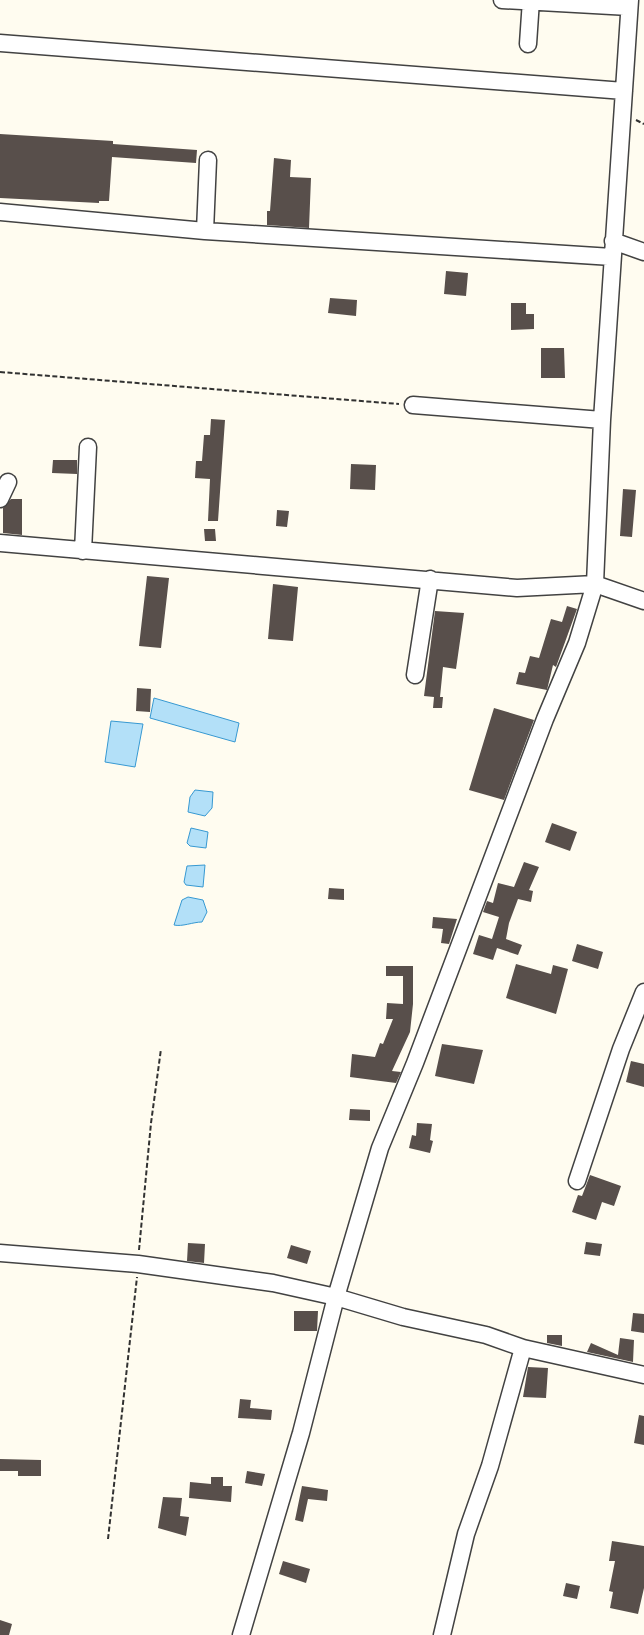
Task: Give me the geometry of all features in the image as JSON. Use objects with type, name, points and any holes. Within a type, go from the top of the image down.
[{"type":"street","points":[[241,1635],[301,1433],[336,1297],[380,1148],[416,1063],[545,719],[577,643],[595,584],[602,420],[630,4],[502,0]]},
{"type":"street","points":[[528,44],[531,1]]},
{"type":"street","points":[[0,43],[624,91]]},
{"type":"street","points":[[205,231],[208,160]]},
{"type":"street","points":[[0,212],[205,231],[612,258]]},
{"type":"street","points":[[613,241],[644,252]]},
{"type":"street","points":[[413,405],[602,420]]},
{"type":"street","points":[[82,551],[88,447]]},
{"type":"street","points":[[0,499],[8,482]]},
{"type":"street","points":[[0,543],[517,588],[595,584],[644,601]]},
{"type":"street","points":[[415,675],[430,579]]},
{"type":"street","points":[[577,1181],[621,1049],[644,992]]},
{"type":"street","points":[[0,1253],[138,1264],[273,1283],[336,1297],[404,1317],[486,1335],[523,1348],[644,1374]]},
{"type":"street","points":[[442,1635],[466,1534],[490,1466],[523,1348]]},
{"type":"path","points":[[0,372],[413,405]]},
{"type":"path","points":[[108,1539],[138,1264],[150,1123],[161,1049]]},
{"type":"water","points":[[154,698],[239,723],[235,742],[150,718]]},
{"type":"water","points":[[111,721],[143,724],[135,767],[105,762]]},
{"type":"water","points":[[195,790],[213,792],[212,808],[205,816],[188,812],[190,797]]},
{"type":"water","points":[[191,828],[208,832],[206,848],[190,846],[187,843]]},
{"type":"water","points":[[205,865],[203,887],[186,885],[184,882],[187,866]]},
{"type":"water","points":[[188,897],[203,900],[207,912],[202,922],[174,925],[182,900]]},
{"type":"building","points":[[0,134],[113,141],[113,144],[197,150],[196,163],[112,157],[109,201],[99,201],[99,203],[0,198]]},
{"type":"building","points":[[274,158],[291,160],[290,177],[311,178],[309,228],[267,225],[267,211],[270,211]]},
{"type":"building","points":[[446,271],[468,273],[466,296],[444,294]]},
{"type":"building","points":[[330,298],[357,300],[356,316],[328,313]]},
{"type":"building","points":[[511,303],[526,303],[526,314],[534,314],[534,329],[511,330]]},
{"type":"building","points":[[541,348],[564,348],[565,378],[541,378]]},
{"type":"building","points":[[211,419],[225,420],[218,521],[208,521],[210,479],[195,478],[196,461],[202,461],[204,435],[210,435]]},
{"type":"building","points":[[53,460],[77,460],[77,474],[52,473]]},
{"type":"building","points":[[351,464],[376,465],[375,490],[350,489]]},
{"type":"building","points":[[623,489],[636,490],[632,537],[620,536]]},
{"type":"building","points":[[11,499],[22,499],[22,535],[3,533],[3,508]]},
{"type":"building","points":[[277,510],[289,511],[287,527],[276,526]]},
{"type":"building","points":[[204,529],[215,529],[216,541],[205,541]]},
{"type":"building","points":[[147,576],[169,578],[161,648],[139,646]]},
{"type":"building","points":[[273,584],[298,587],[293,641],[268,639]]},
{"type":"building","points":[[567,606],[577,609],[556,667],[553,665],[547,690],[516,684],[519,672],[525,673],[530,656],[539,658],[551,619],[562,622]]},
{"type":"building","points":[[435,611],[464,613],[456,669],[443,667],[440,697],[443,697],[442,708],[433,708],[434,697],[424,696]]},
{"type":"building","points":[[137,688],[151,689],[150,712],[136,711]]},
{"type":"building","points":[[494,708],[534,720],[504,800],[469,790]]},
{"type":"building","points":[[552,823],[577,832],[570,851],[545,842]]},
{"type":"building","points":[[524,862],[539,867],[529,890],[533,891],[531,902],[518,899],[509,923],[506,939],[522,945],[518,955],[497,948],[493,960],[473,954],[479,935],[492,939],[499,917],[483,912],[487,901],[493,903],[498,883],[514,887]]},
{"type":"building","points":[[329,888],[344,889],[344,900],[328,899]]},
{"type":"building","points":[[433,917],[457,919],[449,944],[441,943],[443,929],[432,928]]},
{"type":"building","points":[[577,944],[603,952],[598,969],[572,961]]},
{"type":"building","points":[[516,964],[551,974],[553,965],[568,969],[556,1014],[506,998]]},
{"type":"building","points":[[386,966],[413,966],[413,1004],[410,1032],[392,1071],[401,1072],[396,1083],[350,1077],[352,1054],[375,1057],[380,1043],[383,1044],[393,1019],[386,1019],[387,1003],[403,1004],[403,976],[386,976]]},
{"type":"building","points":[[442,1044],[483,1050],[474,1084],[435,1076]]},
{"type":"building","points":[[631,1061],[644,1064],[644,1087],[626,1082]]},
{"type":"building","points":[[350,1109],[370,1110],[370,1121],[349,1120]]},
{"type":"building","points":[[417,1123],[432,1124],[430,1140],[433,1141],[430,1153],[409,1148],[412,1135],[416,1136]]},
{"type":"building","points":[[590,1175],[621,1186],[614,1206],[602,1202],[596,1220],[572,1212],[578,1195],[582,1196]]},
{"type":"building","points":[[586,1242],[602,1244],[600,1256],[584,1254]]},
{"type":"building","points":[[188,1243],[205,1244],[204,1263],[187,1261]]},
{"type":"building","points":[[291,1245],[311,1251],[307,1264],[287,1258]]},
{"type":"building","points":[[294,1311],[318,1311],[317,1331],[294,1331]]},
{"type":"building","points":[[633,1313],[644,1314],[644,1333],[631,1331]]},
{"type":"building","points":[[547,1335],[562,1335],[562,1346],[547,1343]]},
{"type":"building","points":[[620,1338],[634,1340],[633,1362],[587,1352],[591,1343],[618,1355]]},
{"type":"building","points":[[528,1367],[548,1368],[546,1398],[523,1397]]},
{"type":"building","points":[[240,1399],[251,1400],[250,1408],[272,1410],[271,1420],[238,1418]]},
{"type":"building","points":[[639,1415],[644,1416],[644,1445],[634,1443]]},
{"type":"building","points":[[0,1459],[41,1460],[41,1476],[18,1476],[18,1471],[0,1471]]},
{"type":"building","points":[[247,1471],[265,1474],[262,1486],[245,1483]]},
{"type":"building","points":[[211,1477],[223,1477],[223,1486],[232,1486],[231,1502],[189,1498],[190,1482],[211,1484]]},
{"type":"building","points":[[302,1486],[328,1490],[327,1501],[308,1499],[303,1522],[295,1520]]},
{"type":"building","points":[[163,1497],[182,1498],[180,1516],[189,1517],[186,1536],[158,1528]]},
{"type":"building","points":[[612,1541],[644,1546],[644,1588],[638,1614],[610,1608],[613,1592],[609,1591],[615,1561],[609,1561]]},
{"type":"building","points":[[283,1561],[310,1569],[306,1583],[279,1574]]},
{"type":"building","points":[[566,1583],[580,1586],[577,1599],[563,1596]]},
{"type":"building","points":[[0,1620],[12,1624],[9,1635],[0,1635]]}]
